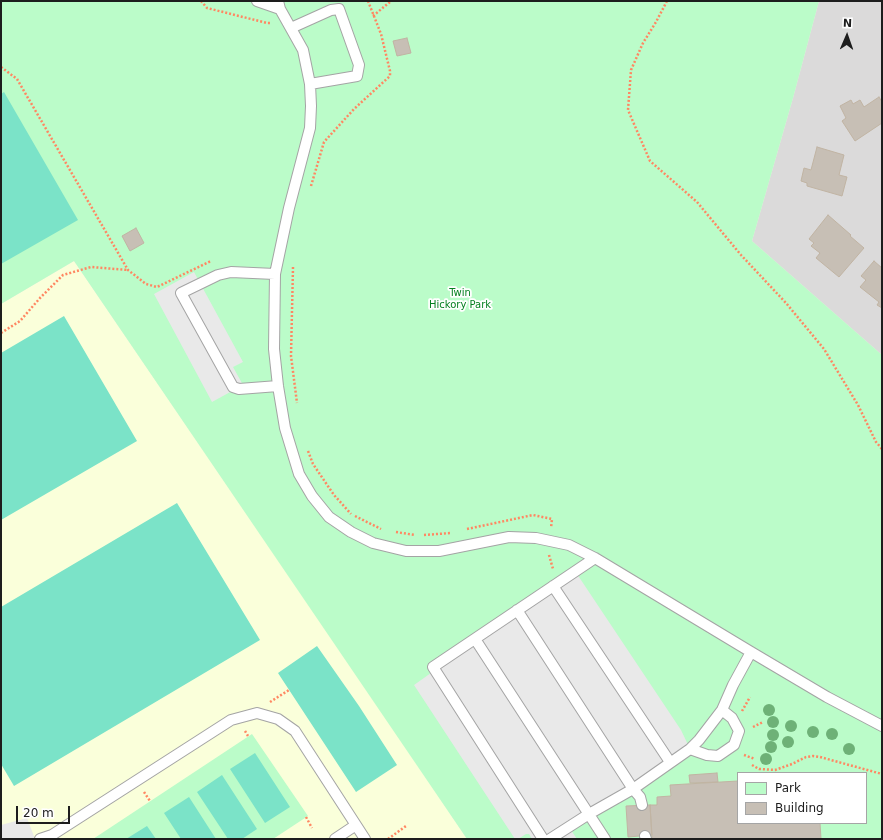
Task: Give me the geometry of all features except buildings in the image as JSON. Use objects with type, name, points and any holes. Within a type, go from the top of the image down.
[{"type":"lane","points":[[257,1],[279,5],[303,50],[310,84],[312,106],[310,128],[289,208],[275,274],[274,349],[285,428],[299,474],[312,496],[329,516],[351,532],[373,543],[406,551],[439,551],[509,537],[536,538],[568,545],[595,558],[751,652],[828,697],[882,726]]},
{"type":"lane","points":[[291,28],[331,10],[339,9],[359,65],[357,76],[310,84]]},
{"type":"lane","points":[[275,274],[231,272],[218,275],[181,293],[233,387],[239,389],[278,386]]},
{"type":"lane","points":[[543,839],[433,667],[595,558]]},
{"type":"lane","points":[[553,586],[670,762]]},
{"type":"lane","points":[[517,610],[633,789],[640,797],[642,805]]},
{"type":"lane","points":[[475,639],[605,839]]},
{"type":"lane","points":[[550,839],[589,814],[633,789],[670,762],[690,750],[722,710],[733,684],[751,652]]},
{"type":"lane","points":[[690,750],[707,755],[718,756],[734,745],[739,731],[732,718],[722,710]]},
{"type":"lane","points":[[40,839],[52,835],[231,720],[257,713],[278,719],[295,731],[364,839]]},
{"type":"lane","points":[[335,839],[356,825]]},
{"type":"path","points":[[201,1],[207,8],[267,23],[275,23]]},
{"type":"path","points":[[311,186],[324,142],[354,108],[390,76],[381,34],[368,1]]},
{"type":"path","points":[[374,16],[391,1]]},
{"type":"path","points":[[667,1],[631,70],[628,110],[650,161],[697,202],[741,255],[786,303],[824,349],[858,405],[876,442],[882,450]]},
{"type":"path","points":[[1,67],[17,79],[128,270],[146,284],[157,287]]},
{"type":"path","points":[[294,262],[292,268],[291,356],[298,410]]},
{"type":"path","points":[[1,333],[20,321],[63,275],[91,267],[128,270]]},
{"type":"path","points":[[306,444],[313,464],[334,495],[353,515],[384,531]]},
{"type":"path","points":[[466,529],[533,515],[552,519],[550,529]]},
{"type":"path","points":[[391,532],[418,536],[452,533]]},
{"type":"path","points":[[547,550],[555,574]]},
{"type":"path","points":[[752,765],[759,768],[775,770],[784,768],[806,757],[813,756],[882,774]]},
{"type":"path","points":[[141,788],[150,801]]},
{"type":"path","points":[[306,817],[312,828]]},
{"type":"path","points":[[388,839],[406,826]]},
{"type":"shaded area","points":[[819,1],[882,1],[882,355],[752,241]]},
{"type":"shaded area","points":[[74,261],[467,839],[1,839],[1,304]]},
{"type":"shaded area","points":[[194,272],[243,362],[233,367],[243,385],[212,402],[154,294]]},
{"type":"shaded area","points":[[575,571],[681,730],[690,749],[569,827],[577,839],[532,839],[529,834],[526,834],[518,839],[515,839],[414,685]]},
{"type":"shaded area","points":[[27,818],[35,839],[1,839],[1,825]]},
{"type":"green space","name":"Twin Hickory Park","points":[[1,1],[819,1],[752,241],[882,355],[882,839],[467,839],[74,261],[1,304]]},
{"type":"green space","points":[[4,92],[78,220],[1,264],[1,94]]},
{"type":"green space","points":[[64,316],[137,441],[1,520],[1,353]]},
{"type":"green space","points":[[177,503],[260,640],[14,786],[1,764],[1,607]]},
{"type":"green space","points":[[317,646],[359,706],[397,765],[356,792],[278,673]]},
{"type":"green space","points":[[252,734],[308,816],[273,839],[93,839]]},
{"type":"green space","points":[[255,753],[290,807],[265,823],[230,769]]},
{"type":"green space","points":[[222,775],[257,829],[242,839],[228,839],[197,792]]},
{"type":"green space","points":[[189,797],[216,839],[181,839],[164,813]]},
{"type":"green space","points":[[147,826],[156,839],[126,839]]}]
